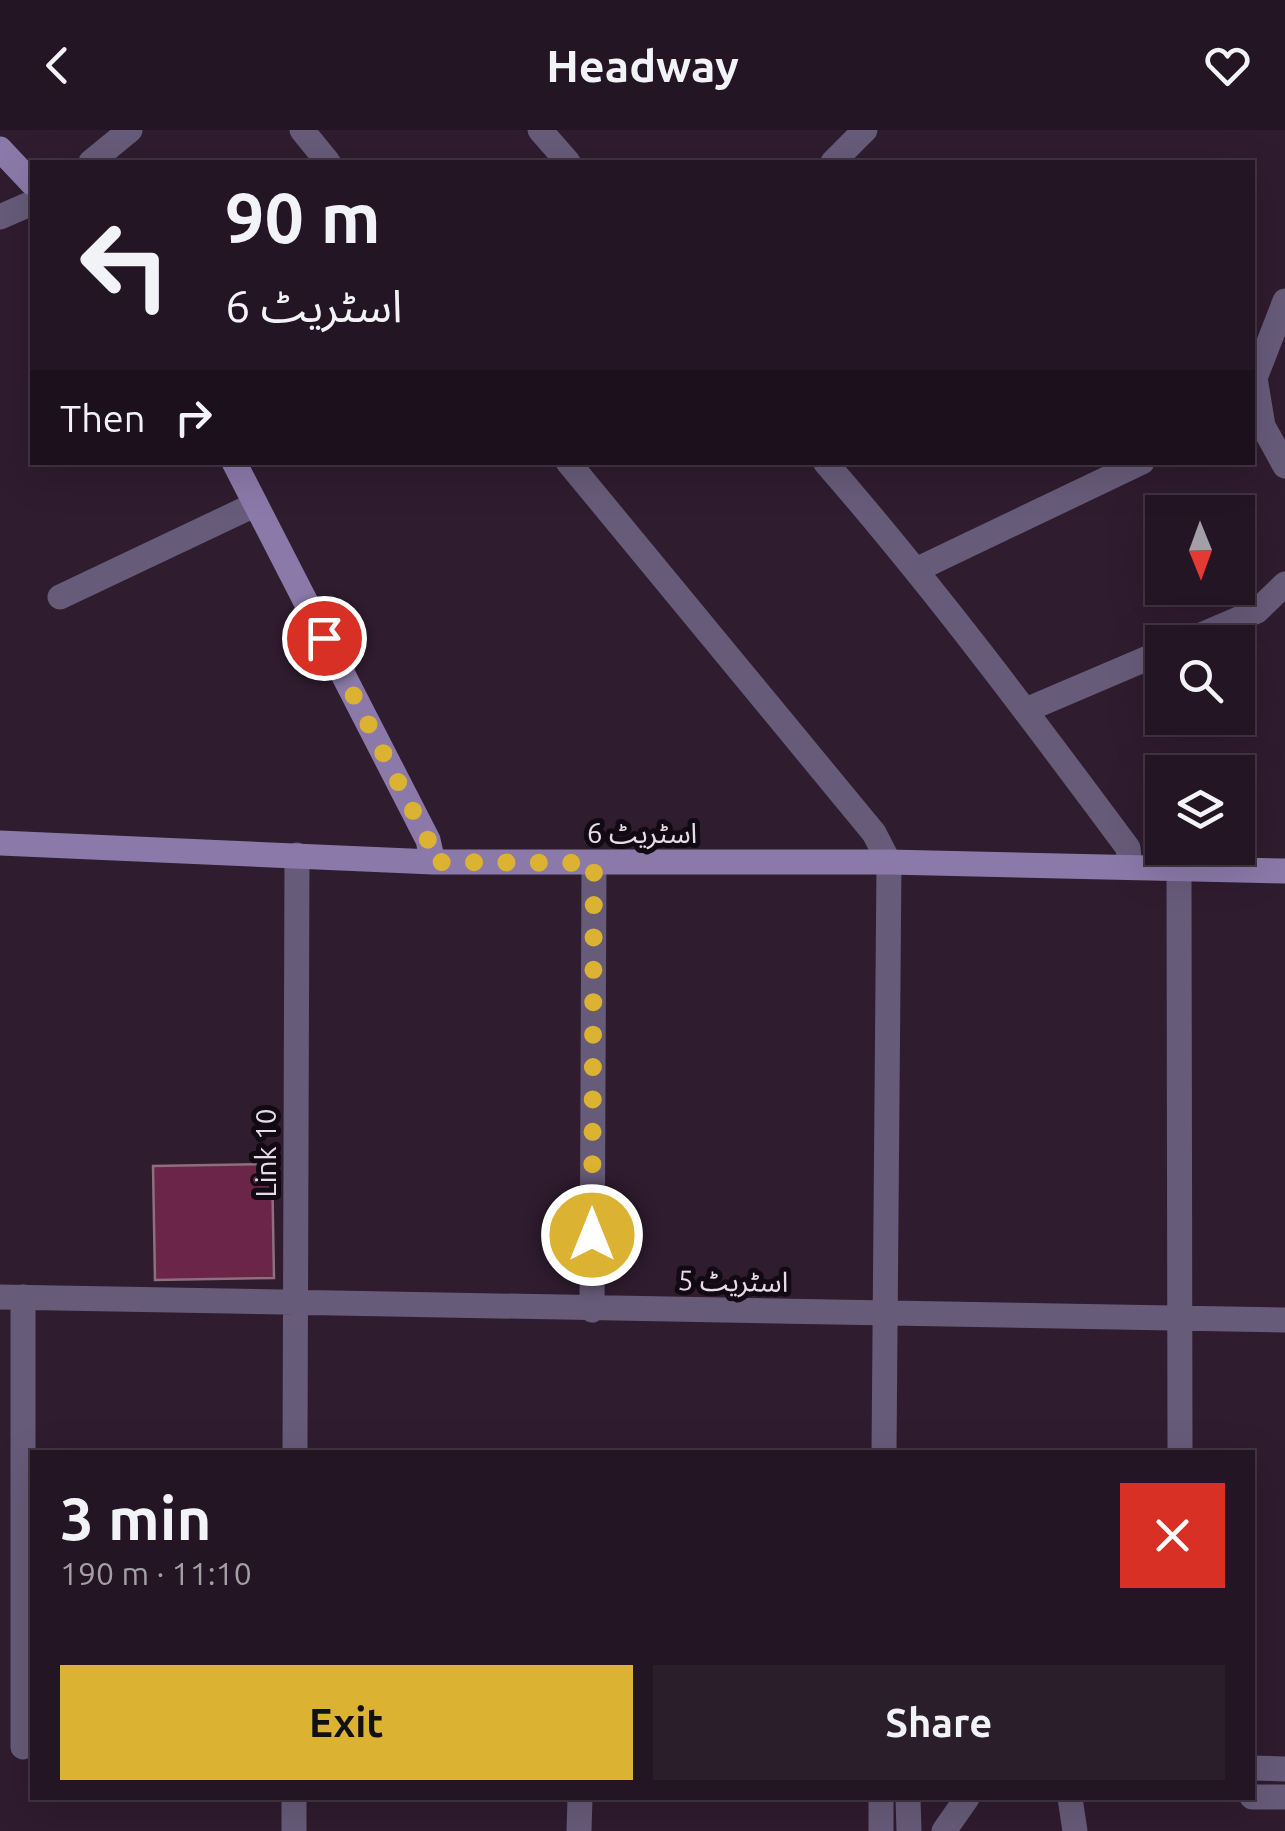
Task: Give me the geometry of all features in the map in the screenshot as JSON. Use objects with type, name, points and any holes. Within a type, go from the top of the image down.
[{"type":"street","points":[[94,160],[130,130]]},
{"type":"street","points":[[302,130],[326,160]]},
{"type":"street","points":[[540,130],[566,160]]},
{"type":"street","points":[[835,160],[865,130]]},
{"type":"street","points":[[0,149],[30,181]]},
{"type":"street","points":[[0,218],[30,204]]},
{"type":"street","points":[[1255,375],[1285,301]]},
{"type":"street","points":[[1255,390],[1258,427],[1285,466]]},
{"type":"street","points":[[235,465],[428,840],[432,862]]},
{"type":"street","points":[[570,465],[874,833],[889,862],[884,1450]]},
{"type":"street","points":[[829,465],[918,569],[1026,710],[1128,848],[1130,866]]},
{"type":"street","points":[[918,569],[1136,465]]},
{"type":"street","points":[[60,597],[254,504]]},
{"type":"street","points":[[1224,625],[1256,611],[1285,584]]},
{"type":"street","points":[[1026,710],[1145,659]]},
{"type":"street","name":"اسٹریٹ 6","points":[[0,843],[432,862],[889,862],[1285,871]]},
{"type":"street","name":"Link 10","points":[[295,1450],[297,854]]},
{"type":"street","points":[[592,1310],[594,863]]},
{"type":"street","points":[[1179,870],[1180,1450]]},
{"type":"street","points":[[12,1297],[18,1747]]},
{"type":"street","name":"اسٹریٹ 5","points":[[12,1297],[1285,1320]]},
{"type":"street","points":[[1255,1768],[1285,1768]]},
{"type":"street","points":[[1255,1797],[1285,1797]]},
{"type":"street","points":[[294,1800],[294,1831]]},
{"type":"street","points":[[579,1831],[580,1800]]},
{"type":"street","points":[[880,1800],[881,1831]]},
{"type":"street","points":[[908,1800],[909,1831]]},
{"type":"street","points":[[944,1831],[967,1800]]},
{"type":"street","points":[[1070,1800],[1076,1831]]},
{"type":"building","points":[[272,1164],[274,1278],[155,1280],[153,1166]]},
{"type":"route","points":[[324,638],[428,840],[432,862],[594,863],[592,1235]]}]
